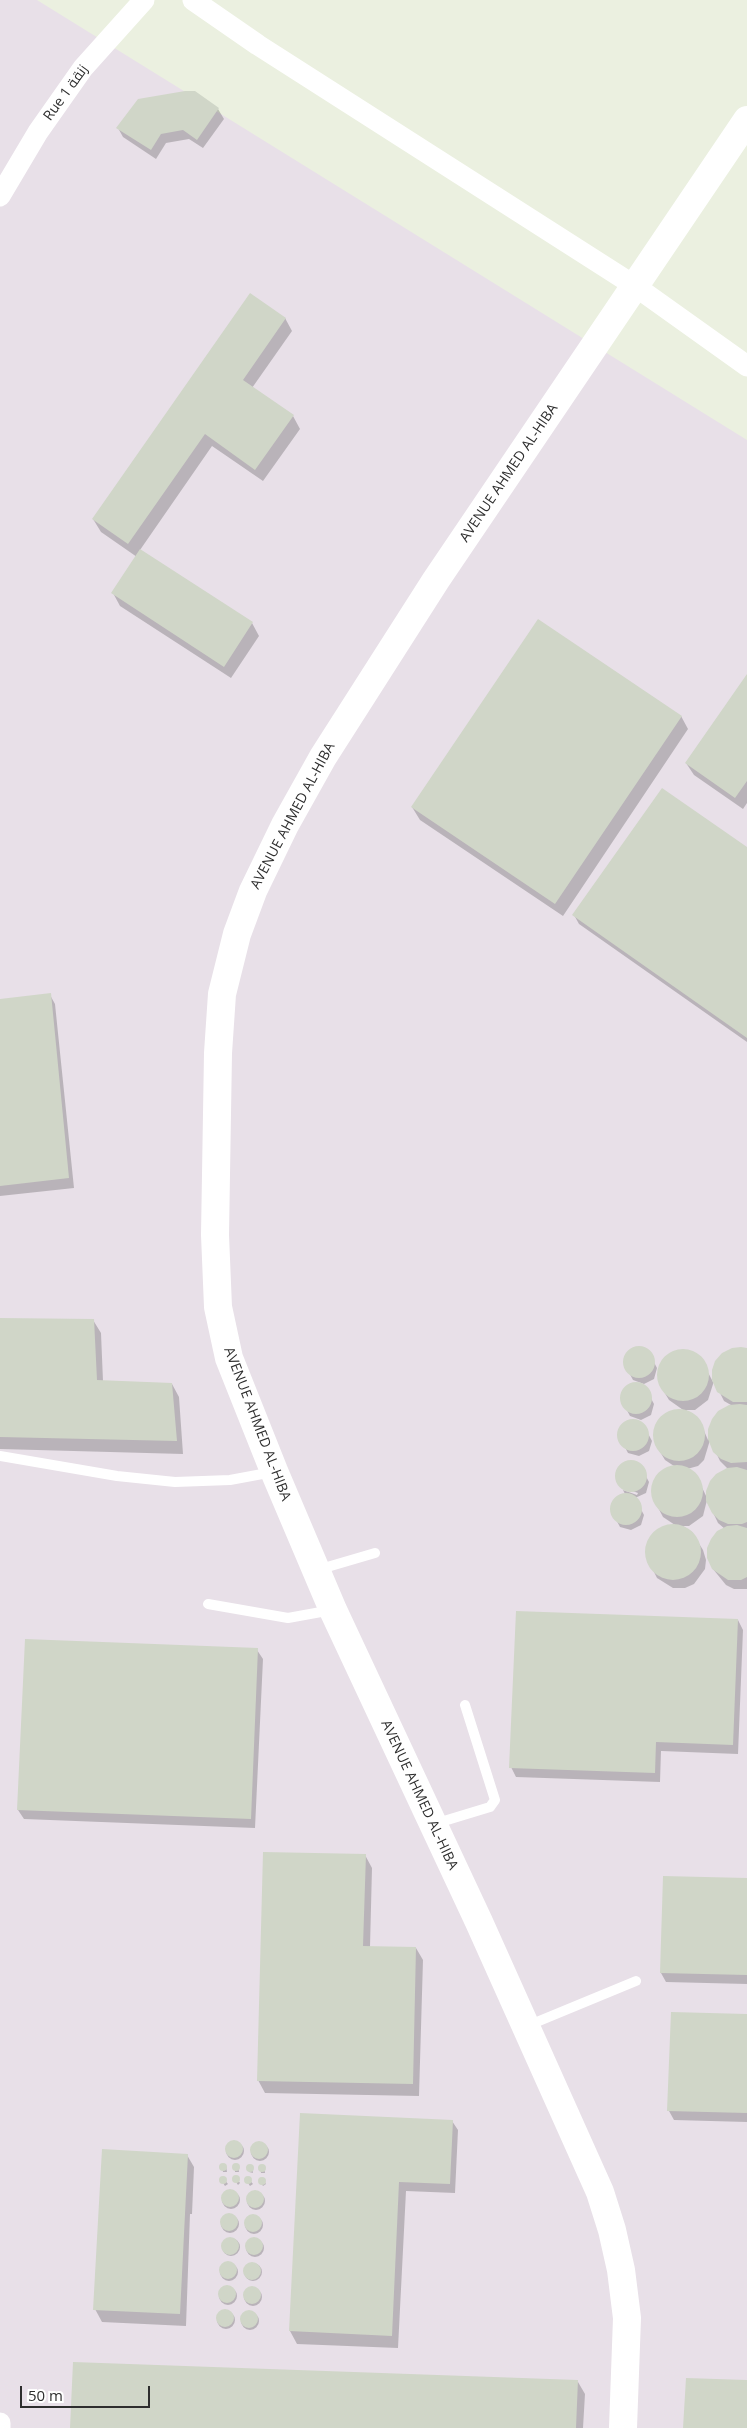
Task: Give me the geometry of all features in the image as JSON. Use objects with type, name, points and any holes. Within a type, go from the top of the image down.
[{"type":"street","name":"Rue 1 زنقة","points":[[0,196],[38,132],[83,68],[144,0]]},
{"type":"street","points":[[193,0],[258,45],[636,286],[747,366]]},
{"type":"street","name":"AVENUE AHMED AL-HIBA","points":[[623,2428],[627,2318],[622,2270],[612,2230],[589,2168],[526,2027],[333,1610],[274,1471],[229,1358],[218,1307],[216,1225],[218,1053],[222,994],[237,934],[253,891],[285,825],[322,757],[436,580],[747,120]]},
{"type":"lane","points":[[0,1456],[117,1476],[175,1482],[230,1480],[274,1471]]},
{"type":"lane","points":[[316,1570],[375,1553]]},
{"type":"lane","points":[[208,1604],[288,1618],[333,1610]]},
{"type":"lane","points":[[433,1824],[490,1807],[496,1800],[465,1705]]},
{"type":"lane","points":[[526,2027],[636,1981]]},
{"type":"shaded area","points":[[0,0],[37,0],[747,440],[747,2428],[0,2428]]},
{"type":"building","points":[[195,91],[219,108],[197,140],[183,130],[161,134],[151,150],[116,128],[138,99]]},
{"type":"building","points":[[250,293],[286,318],[243,380],[294,415],[255,470],[205,434],[128,544],[92,519]]},
{"type":"building","points":[[140,549],[253,622],[224,667],[111,593]]},
{"type":"building","points":[[538,619],[682,716],[555,904],[411,807]]},
{"type":"building","points":[[747,674],[747,781],[735,798],[685,763]]},
{"type":"building","points":[[662,788],[747,847],[747,1038],[572,915]]},
{"type":"building","points":[[51,993],[69,1178],[0,1186],[0,999]]},
{"type":"building","points":[[0,1318],[94,1319],[97,1380],[172,1383],[177,1441],[0,1437]]},
{"type":"building","points":[[639,1346],[645,1347],[650,1351],[654,1356],[654,1368],[650,1373],[645,1377],[639,1378],[633,1377],[628,1373],[624,1368],[623,1362],[624,1356],[628,1351],[633,1347]]},
{"type":"building","points":[[732,1348],[747,1348],[747,1402],[733,1402],[717,1392],[712,1380],[712,1370],[715,1361],[722,1353]]},
{"type":"building","points":[[683,1349],[693,1351],[701,1357],[707,1365],[709,1375],[707,1385],[701,1393],[693,1399],[683,1401],[673,1399],[665,1393],[659,1385],[657,1375],[659,1365],[665,1357],[673,1351]]},
{"type":"building","points":[[636,1382],[642,1383],[647,1387],[651,1392],[651,1404],[647,1409],[642,1413],[636,1414],[630,1413],[625,1409],[621,1404],[620,1398],[621,1392],[625,1387],[630,1383]]},
{"type":"building","points":[[729,1405],[747,1405],[747,1462],[731,1463],[721,1459],[713,1452],[708,1439],[708,1429],[718,1411]]},
{"type":"building","points":[[679,1409],[689,1411],[697,1417],[703,1425],[705,1435],[703,1445],[697,1453],[689,1459],[679,1461],[669,1459],[661,1453],[655,1445],[653,1435],[655,1425],[661,1417],[669,1411]]},
{"type":"building","points":[[633,1419],[639,1420],[644,1424],[648,1429],[648,1441],[644,1446],[639,1450],[633,1451],[627,1450],[622,1446],[618,1441],[617,1435],[618,1429],[622,1424],[627,1420]]},
{"type":"building","points":[[631,1460],[637,1461],[642,1465],[646,1470],[646,1482],[642,1487],[637,1491],[631,1492],[625,1491],[620,1487],[616,1482],[615,1476],[616,1470],[620,1465],[625,1461]]},
{"type":"building","points":[[677,1465],[687,1467],[695,1473],[701,1481],[703,1491],[701,1501],[695,1509],[687,1515],[677,1517],[667,1515],[659,1509],[653,1501],[651,1491],[653,1481],[659,1473],[667,1467]]},
{"type":"building","points":[[737,1467],[747,1470],[747,1522],[728,1524],[719,1520],[712,1513],[706,1501],[706,1491],[710,1481],[716,1474],[727,1468]]},
{"type":"building","points":[[626,1493],[632,1494],[637,1498],[641,1503],[641,1515],[637,1520],[632,1524],[626,1525],[620,1524],[615,1520],[611,1515],[610,1509],[611,1503],[615,1498],[620,1494]]},
{"type":"building","points":[[673,1524],[684,1526],[693,1532],[699,1541],[701,1552],[699,1563],[693,1572],[684,1578],[673,1580],[662,1578],[653,1572],[647,1563],[645,1552],[647,1541],[653,1532],[662,1526]]},
{"type":"building","points":[[737,1525],[747,1528],[747,1577],[741,1580],[728,1580],[712,1569],[707,1558],[707,1548],[717,1531],[727,1526]]},
{"type":"building","points":[[516,1611],[738,1619],[733,1745],[656,1742],[655,1773],[509,1768]]},
{"type":"building","points":[[25,1639],[258,1648],[251,1819],[17,1810]]},
{"type":"building","points":[[263,1852],[366,1854],[363,1946],[416,1947],[413,2084],[257,2081]]},
{"type":"building","points":[[663,1876],[747,1878],[747,1975],[660,1973]]},
{"type":"building","points":[[671,2012],[747,2014],[747,2113],[667,2111]]},
{"type":"building","points":[[300,2113],[453,2120],[450,2184],[399,2182],[392,2336],[289,2331]]},
{"type":"building","points":[[230,2140],[238,2140],[243,2145],[241,2156],[230,2158],[225,2153],[225,2145]]},
{"type":"building","points":[[255,2141],[263,2141],[268,2146],[266,2157],[255,2159],[250,2154],[250,2146]]},
{"type":"building","points":[[102,2149],[188,2154],[180,2314],[93,2310]]},
{"type":"building","points":[[223,2163],[227,2167],[223,2171],[219,2167]]},
{"type":"building","points":[[236,2163],[240,2167],[236,2171],[232,2167]]},
{"type":"building","points":[[250,2164],[254,2168],[250,2172],[246,2168]]},
{"type":"building","points":[[262,2164],[266,2168],[262,2172],[258,2168]]},
{"type":"building","points":[[236,2175],[240,2179],[236,2183],[232,2179]]},
{"type":"building","points":[[223,2176],[227,2180],[223,2184],[219,2180]]},
{"type":"building","points":[[248,2176],[252,2180],[248,2184],[244,2180]]},
{"type":"building","points":[[262,2177],[266,2181],[262,2185],[258,2181]]},
{"type":"building","points":[[226,2189],[234,2189],[239,2194],[237,2205],[226,2207],[221,2202],[221,2194]]},
{"type":"building","points":[[251,2190],[259,2190],[264,2195],[262,2206],[251,2208],[246,2203],[246,2195]]},
{"type":"building","points":[[225,2213],[233,2213],[238,2218],[236,2229],[225,2231],[220,2226],[220,2218]]},
{"type":"building","points":[[249,2214],[257,2214],[262,2219],[260,2230],[249,2232],[244,2227],[244,2219]]},
{"type":"building","points":[[226,2237],[234,2237],[239,2242],[237,2253],[226,2255],[221,2250],[221,2242]]},
{"type":"building","points":[[250,2237],[258,2237],[263,2242],[261,2253],[250,2255],[245,2250],[245,2242]]},
{"type":"building","points":[[224,2261],[232,2261],[237,2266],[235,2277],[224,2279],[219,2274],[219,2266]]},
{"type":"building","points":[[248,2262],[256,2262],[261,2267],[259,2278],[248,2280],[243,2275],[243,2267]]},
{"type":"building","points":[[223,2285],[231,2285],[236,2290],[234,2301],[223,2303],[218,2298],[218,2290]]},
{"type":"building","points":[[248,2286],[256,2286],[261,2291],[259,2302],[248,2304],[243,2299],[243,2291]]},
{"type":"building","points":[[221,2309],[229,2309],[234,2314],[232,2325],[221,2327],[216,2322],[216,2314]]},
{"type":"building","points":[[245,2310],[253,2310],[258,2315],[256,2326],[245,2328],[240,2323],[240,2315]]},
{"type":"building","points":[[73,2362],[578,2380],[576,2428],[70,2428]]},
{"type":"building","points":[[686,2378],[747,2380],[747,2428],[683,2428]]}]
